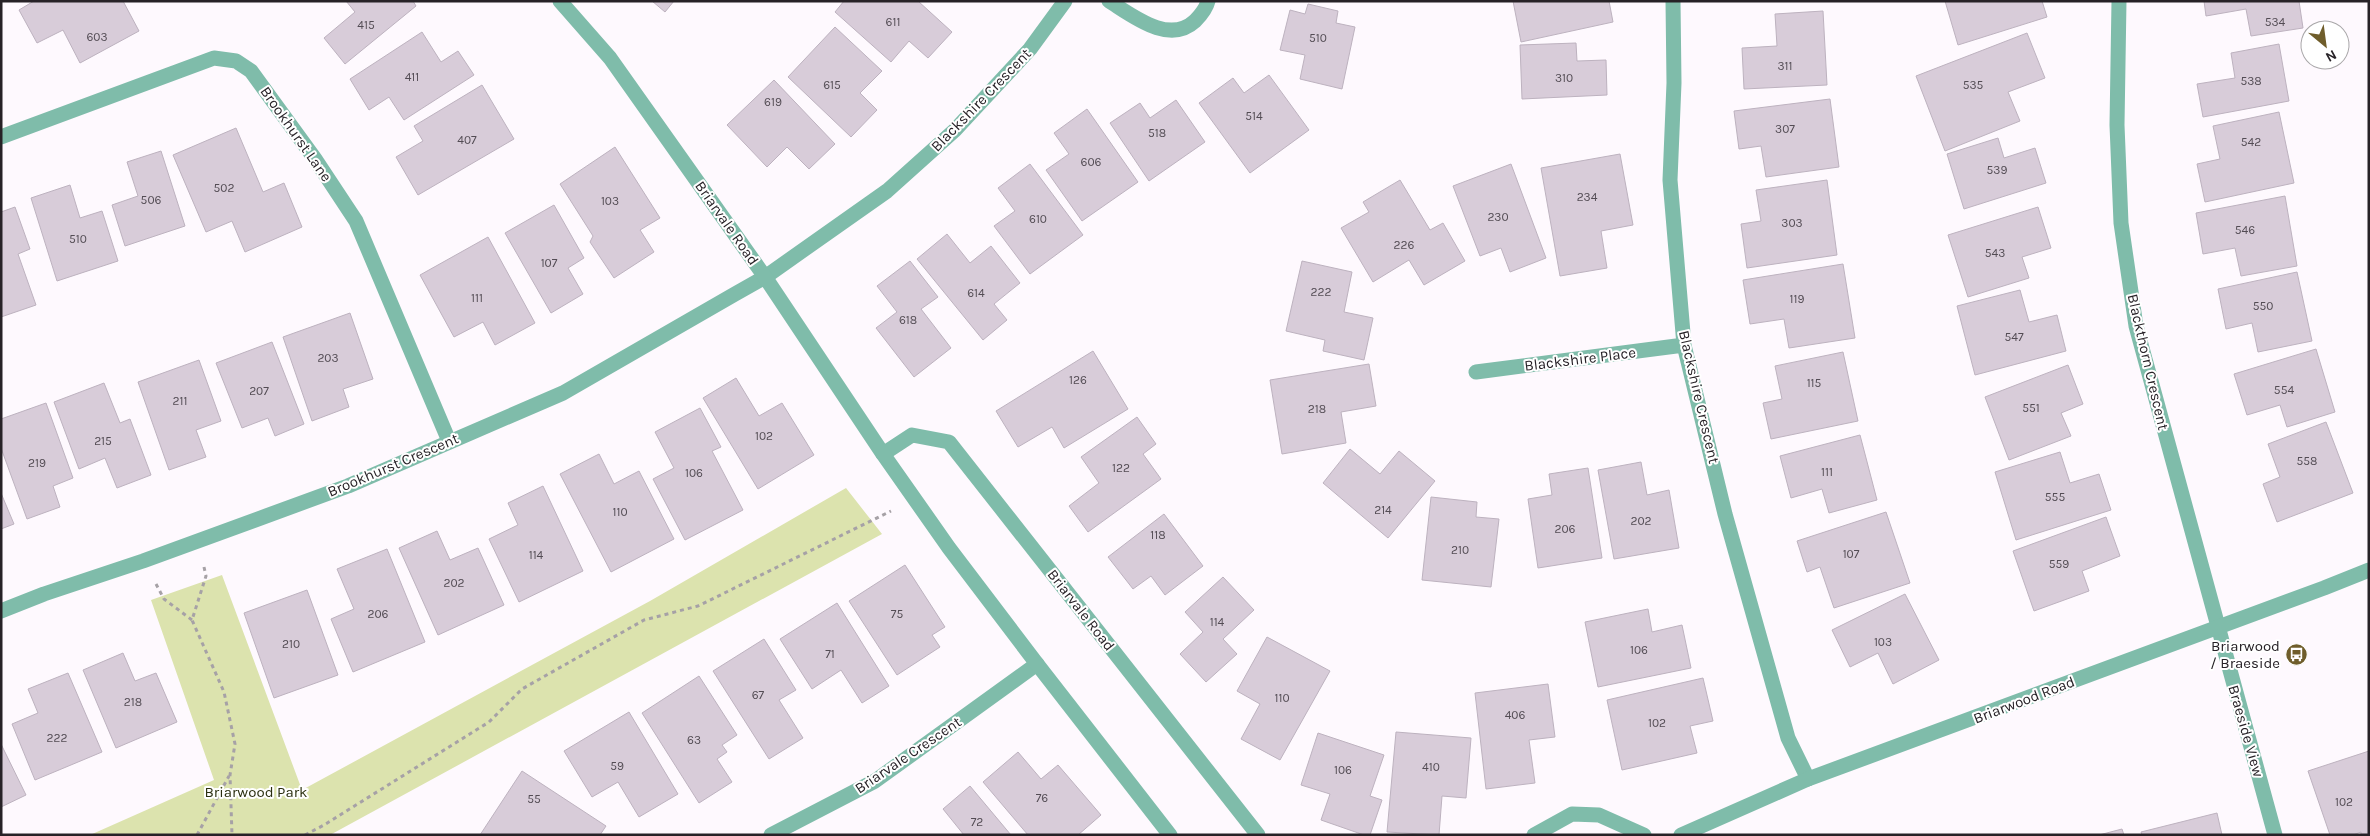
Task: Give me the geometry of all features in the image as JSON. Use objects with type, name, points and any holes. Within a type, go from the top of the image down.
[{"type":"street","name":"Briarvale Road","points":[[560,1],[610,58],[765,277],[883,454],[949,548],[1170,835]]},
{"type":"street","name":"Blackshire Crescent","points":[[765,277],[887,191],[955,130],[1030,49],[1065,1]]},
{"type":"street","points":[[1109,1],[1164,30],[1188,27],[1202,14],[1208,1]]},
{"type":"street","name":"Blackshire Crescent","points":[[1673,1],[1674,83],[1670,180],[1684,345],[1726,514],[1788,738],[1808,780]]},
{"type":"street","name":"Blackthorn Crescent","points":[[2119,1],[2117,125],[2121,223],[2136,326],[2219,627]]},
{"type":"street","name":"Brookhurst Lane","points":[[1,137],[214,58],[236,61],[251,72],[262,85],[315,159],[356,221],[449,441]]},
{"type":"street","name":"Brookhurst Crescent","points":[[1,611],[348,486],[563,393],[765,277]]},
{"type":"street","name":"Blackshire Place","points":[[1476,372],[1684,345]]},
{"type":"street","name":"Briarvale Road","points":[[883,454],[912,435],[948,442],[1258,835]]},
{"type":"street","name":"Briarwood Road","points":[[1681,835],[1808,780],[2369,570]]},
{"type":"street","name":"Braeside View","points":[[2219,627],[2275,835]]},
{"type":"street","name":"Briarvale Crescent","points":[[771,835],[875,781],[1005,689],[1037,664]]},
{"type":"street","points":[[1534,835],[1572,814],[1599,815],[1644,835]]},
{"type":"path","points":[[305,835],[489,722],[522,689],[644,620],[698,606],[889,512]]},
{"type":"path","points":[[192,620],[206,576],[204,569]]},
{"type":"path","points":[[157,586],[164,599],[192,620],[224,692],[235,744],[230,775],[232,835]]},
{"type":"path","points":[[197,835],[230,775]]},
{"type":"green space","name":"Briarwood Park","points":[[846,488],[882,534],[330,835],[90,835],[214,780],[151,600],[222,575],[302,790],[650,601]]},
{"type":"building","points":[[34,1],[123,1],[139,31],[80,63],[63,30],[37,43],[19,10]]},
{"type":"building","points":[[346,1],[413,1],[416,6],[345,64],[324,38],[355,12]]},
{"type":"building","points":[[652,1],[674,1],[665,12]]},
{"type":"building","points":[[844,1],[918,1],[952,32],[928,58],[909,41],[891,62],[835,12]]},
{"type":"building","points":[[1513,1],[1609,1],[1613,22],[1521,42]]},
{"type":"building","points":[[1945,1],[2042,1],[2047,17],[1958,45]]},
{"type":"building","points":[[2204,1],[2299,1],[2302,20],[2300,20],[2300,28],[2251,36],[2246,9],[2206,16]]},
{"type":"building","points":[[1308,4],[1338,11],[1336,23],[1355,27],[1342,89],[1300,79],[1305,55],[1280,50],[1290,10],[1305,14]]},
{"type":"building","points":[[1823,11],[1827,85],[1744,89],[1742,48],[1777,46],[1775,14]]},
{"type":"building","points":[[835,27],[882,71],[860,93],[877,110],[851,137],[788,77]]},
{"type":"building","points":[[422,32],[441,62],[458,51],[474,75],[404,120],[389,97],[369,110],[350,79]]},
{"type":"building","points":[[2027,33],[2045,78],[2008,92],[2020,121],[1945,151],[1916,76]]},
{"type":"building","points":[[1576,43],[1577,61],[1606,60],[1607,95],[1522,99],[1520,45]]},
{"type":"building","points":[[2279,44],[2289,101],[2203,117],[2197,84],[2235,78],[2231,53]]},
{"type":"building","points":[[1269,75],[1309,130],[1250,173],[1199,103],[1233,78],[1244,93]]},
{"type":"building","points":[[774,80],[835,144],[809,169],[787,147],[767,167],[727,125]]},
{"type":"building","points":[[482,85],[514,139],[418,195],[396,157],[423,141],[414,126]]},
{"type":"building","points":[[1830,99],[1839,167],[1766,177],[1761,146],[1739,149],[1734,111]]},
{"type":"building","points":[[1176,100],[1205,142],[1149,181],[1110,123],[1140,103],[1150,118]]},
{"type":"building","points":[[1087,109],[1138,182],[1082,221],[1046,170],[1069,154],[1054,133]]},
{"type":"building","points":[[2279,112],[2294,183],[2205,202],[2197,164],[2220,159],[2213,126]]},
{"type":"building","points":[[236,128],[263,192],[284,183],[302,227],[245,252],[232,221],[206,232],[173,155]]},
{"type":"building","points":[[1998,138],[2004,158],[2035,148],[2046,183],[1964,209],[1947,154]]},
{"type":"building","points":[[615,147],[660,218],[640,230],[654,252],[614,278],[590,242],[593,236],[560,184]]},
{"type":"building","points":[[161,151],[185,226],[125,246],[112,205],[138,196],[127,162]]},
{"type":"building","points":[[1620,154],[1633,225],[1601,231],[1607,268],[1560,276],[1541,168]]},
{"type":"building","points":[[1030,164],[1083,235],[1030,274],[994,226],[1015,211],[998,188]]},
{"type":"building","points":[[1511,164],[1546,258],[1510,272],[1501,248],[1480,256],[1453,186]]},
{"type":"building","points":[[1400,180],[1430,230],[1443,223],[1465,261],[1424,285],[1409,260],[1373,282],[1341,228],[1369,212],[1363,202]]},
{"type":"building","points":[[1827,180],[1837,255],[1747,268],[1741,224],[1761,221],[1756,190]]},
{"type":"building","points":[[70,185],[80,218],[102,211],[118,261],[57,281],[31,198]]},
{"type":"building","points":[[2285,196],[2297,266],[2241,276],[2235,248],[2203,254],[2196,213]]},
{"type":"building","points":[[554,205],[584,258],[568,268],[583,294],[551,313],[505,233]]},
{"type":"building","points":[[15,207],[30,249],[18,254],[36,305],[1,317],[1,212]]},
{"type":"building","points":[[2038,207],[2051,248],[2022,257],[2029,278],[1968,297],[1948,235]]},
{"type":"building","points":[[947,234],[970,263],[991,246],[1020,283],[994,304],[1007,320],[983,340],[917,259]]},
{"type":"building","points":[[488,237],[535,323],[495,345],[483,322],[454,337],[420,275]]},
{"type":"building","points":[[910,261],[938,297],[921,309],[951,348],[914,377],[876,328],[897,312],[877,286]]},
{"type":"building","points":[[1302,261],[1352,272],[1344,312],[1373,318],[1364,360],[1323,351],[1325,340],[1286,331]]},
{"type":"building","points":[[1843,264],[1855,338],[1789,348],[1784,319],[1750,324],[1743,280]]},
{"type":"building","points":[[2297,272],[2312,341],[2258,352],[2252,323],[2226,329],[2218,289]]},
{"type":"building","points":[[2020,290],[2029,322],[2057,315],[2066,351],[1975,375],[1957,306]]},
{"type":"building","points":[[350,313],[373,379],[343,389],[349,407],[312,421],[283,337]]},
{"type":"building","points":[[272,342],[304,424],[275,436],[268,418],[242,428],[216,363]]},
{"type":"building","points":[[2316,349],[2335,412],[2287,427],[2280,405],[2247,415],[2234,374]]},
{"type":"building","points":[[1093,351],[1128,409],[1064,448],[1052,427],[1018,447],[996,411]]},
{"type":"building","points":[[1843,352],[1858,421],[1771,439],[1763,403],[1782,399],[1775,366]]},
{"type":"building","points":[[199,360],[221,421],[196,430],[206,457],[169,470],[138,382]]},
{"type":"building","points":[[1369,364],[1376,406],[1341,412],[1346,443],[1282,454],[1270,380]]},
{"type":"building","points":[[2068,365],[2083,404],[2061,413],[2071,436],[2009,460],[1985,397]]},
{"type":"building","points":[[736,378],[759,416],[782,403],[814,455],[758,489],[703,398]]},
{"type":"building","points":[[104,383],[120,423],[130,419],[151,475],[117,488],[105,458],[79,469],[54,402]]},
{"type":"building","points":[[46,403],[73,478],[53,486],[60,507],[27,519],[1,448],[1,419]]},
{"type":"building","points":[[700,408],[721,447],[712,451],[743,510],[685,540],[653,479],[674,468],[655,432]]},
{"type":"building","points":[[1137,417],[1156,444],[1143,454],[1161,479],[1088,532],[1069,506],[1099,483],[1081,457]]},
{"type":"building","points":[[2326,422],[2353,493],[2277,522],[2263,484],[2280,477],[2268,444]]},
{"type":"building","points":[[1860,435],[1877,500],[1829,513],[1822,489],[1791,498],[1780,456]]},
{"type":"building","points":[[1350,449],[1380,474],[1399,451],[1435,481],[1388,538],[1323,483]]},
{"type":"building","points":[[2060,452],[2070,483],[2099,474],[2111,510],[2016,540],[1995,472]]},
{"type":"building","points":[[599,454],[614,484],[639,471],[674,539],[611,572],[560,474]]},
{"type":"building","points":[[1641,462],[1647,495],[1669,490],[1679,548],[1614,559],[1598,470]]},
{"type":"building","points":[[1588,468],[1602,558],[1538,568],[1528,499],[1552,495],[1549,474]]},
{"type":"building","points":[[543,486],[583,571],[519,602],[489,539],[518,525],[508,503]]},
{"type":"building","points":[[1,493],[14,524],[1,529]]},
{"type":"building","points":[[1431,497],[1477,502],[1476,517],[1499,519],[1491,587],[1422,580]]},
{"type":"building","points":[[1886,512],[1910,583],[1834,608],[1820,567],[1807,572],[1797,541]]},
{"type":"building","points":[[1164,514],[1203,566],[1165,595],[1151,576],[1133,589],[1108,557]]},
{"type":"building","points":[[2106,517],[2120,556],[2082,571],[2089,591],[2034,611],[2013,551]]},
{"type":"building","points":[[437,531],[450,560],[478,548],[504,605],[438,635],[399,548]]},
{"type":"building","points":[[387,549],[425,642],[353,672],[331,619],[354,609],[337,569]]},
{"type":"building","points":[[905,565],[945,627],[932,635],[940,647],[897,675],[849,601]]},
{"type":"building","points":[[1223,577],[1254,610],[1223,639],[1237,654],[1206,682],[1180,654],[1203,632],[1185,612]]},
{"type":"building","points":[[307,590],[338,675],[274,698],[244,613]]},
{"type":"building","points":[[1905,594],[1939,660],[1893,684],[1878,653],[1850,667],[1832,630]]},
{"type":"building","points":[[837,603],[889,686],[862,703],[841,670],[812,689],[780,639]]},
{"type":"building","points":[[1648,609],[1652,632],[1682,625],[1691,668],[1598,687],[1585,622]]},
{"type":"building","points":[[1267,637],[1330,671],[1280,760],[1241,739],[1260,704],[1237,691]]},
{"type":"building","points":[[764,639],[796,690],[779,700],[803,738],[769,759],[713,671]]},
{"type":"building","points":[[123,653],[135,681],[156,673],[177,722],[116,748],[83,670]]},
{"type":"building","points":[[68,673],[102,752],[35,780],[12,724],[38,713],[28,689]]},
{"type":"building","points":[[699,676],[737,735],[722,745],[727,752],[717,759],[732,782],[699,803],[642,713]]},
{"type":"building","points":[[1703,678],[1713,721],[1690,726],[1697,753],[1622,770],[1607,700]]},
{"type":"building","points":[[1548,684],[1555,737],[1529,740],[1535,783],[1486,789],[1475,693]]},
{"type":"building","points":[[629,712],[678,794],[639,817],[618,782],[592,797],[564,751]]},
{"type":"building","points":[[1396,732],[1471,738],[1466,798],[1442,796],[1439,835],[1387,832]]},
{"type":"building","points":[[1318,733],[1384,755],[1370,796],[1382,800],[1370,835],[1364,835],[1321,820],[1330,794],[1301,785]]},
{"type":"building","points":[[1,744],[26,795],[1,807]]},
{"type":"building","points":[[2369,751],[2369,835],[2361,835],[2361,832],[2353,835],[2330,835],[2308,771]]},
{"type":"building","points":[[1018,752],[1041,779],[1058,765],[1101,815],[1078,835],[1028,835],[983,782]]},
{"type":"building","points":[[522,771],[606,826],[600,835],[480,835]]},
{"type":"building","points":[[970,786],[1011,835],[964,835],[943,809]]},
{"type":"building","points":[[2217,813],[2222,835],[2142,835],[2141,832]]},
{"type":"building","points":[[2122,829],[2124,835],[2099,835]]},
{"type":"place","name":"Briarwood / Braeside","points":[[2296,655]]}]
